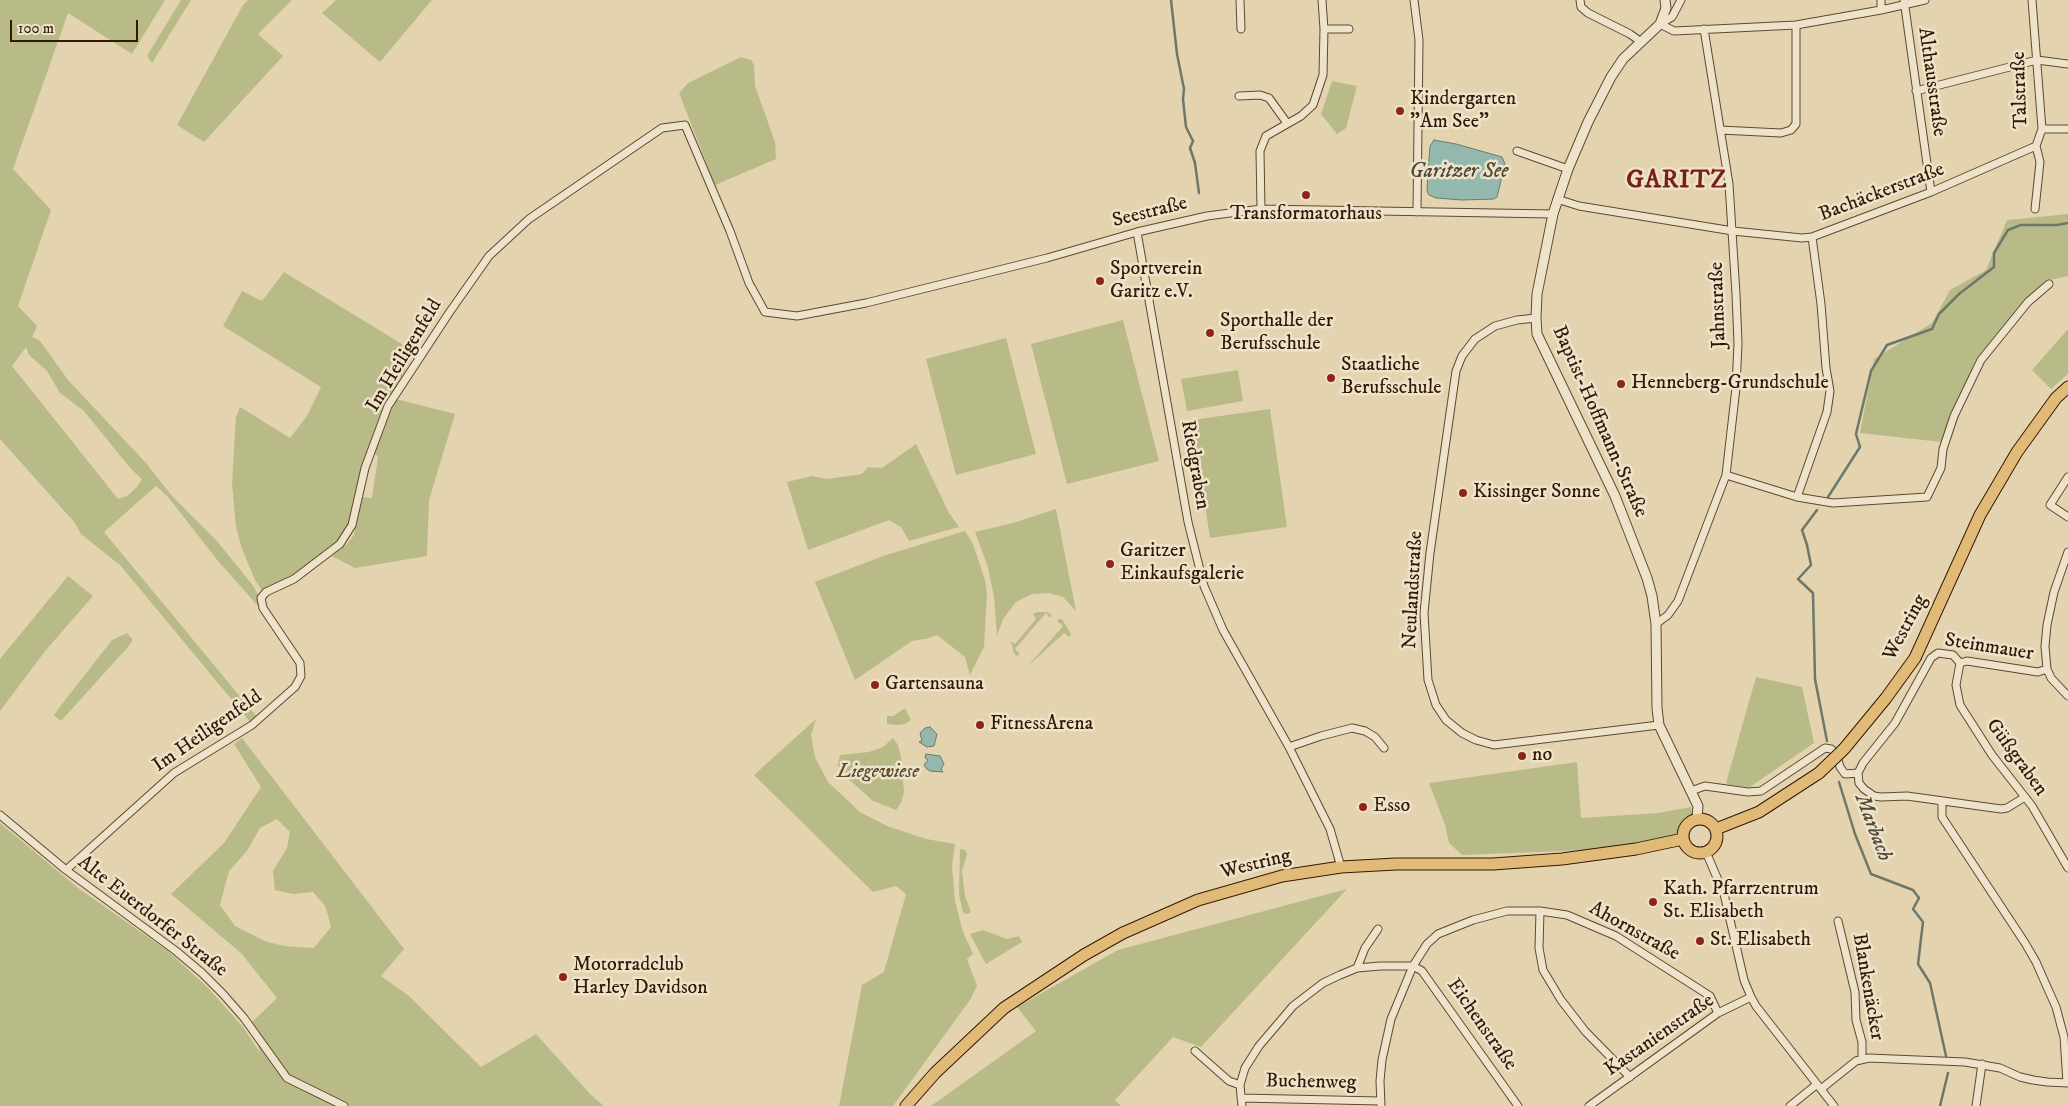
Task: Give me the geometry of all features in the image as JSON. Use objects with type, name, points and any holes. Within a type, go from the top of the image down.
[{"type":"main road","name":"Westring","points":[[1716,829],[1760,812],[1819,773],[1844,749],[1886,698],[1915,658],[1980,515],[2017,452],[2056,398],[2068,386]]},
{"type":"main road","points":[[1697,818],[1709,821],[1716,829],[1714,846],[1706,852],[1694,852],[1687,848],[1682,831],[1689,821],[1697,818]]},
{"type":"main road","name":"Westring","points":[[906,1106],[935,1073],[1004,1008],[1084,955],[1123,933],[1198,900],[1282,876],[1340,867],[1396,864],[1493,864],[1562,859],[1636,849],[1683,839]]},
{"type":"street","points":[[1240,0],[1241,30]]},
{"type":"street","points":[[1261,210],[1260,151],[1266,136],[1301,116],[1313,105],[1323,75],[1324,29],[1322,0]]},
{"type":"street","points":[[1414,0],[1419,40],[1417,212]]},
{"type":"street","points":[[1580,0],[1581,7],[1588,13],[1630,34],[1641,42]]},
{"type":"street","points":[[1660,24],[1666,8],[1666,0]]},
{"type":"street","points":[[1660,24],[1672,17],[1682,0]]},
{"type":"street","points":[[1880,0],[1881,10]]},
{"type":"street","points":[[1660,24],[1674,31],[1796,25],[1925,0]]},
{"type":"street","name":"Talstraße","points":[[2032,0],[2042,129],[2036,146],[2040,162],[2035,208]]},
{"type":"street","name":"Althausstraße","points":[[1904,3],[1931,192]]},
{"type":"street","name":"Baptist-Hoffmann-Straße","points":[[1659,725],[1656,624],[1652,596],[1615,496],[1537,334],[1536,318],[1537,294],[1553,214],[1568,169],[1601,93],[1624,58],[1660,24]]},
{"type":"street","points":[[1720,130],[1781,133],[1791,130],[1796,124],[1796,25]]},
{"type":"street","points":[[1324,29],[1349,29]]},
{"type":"street","name":"Jahnstraße","points":[[1656,624],[1668,615],[1678,601],[1726,474],[1736,388],[1738,343],[1729,184],[1704,30]]},
{"type":"street","points":[[1916,91],[2037,60],[2068,64]]},
{"type":"street","points":[[1239,96],[1260,95],[1269,98],[1287,123]]},
{"type":"street","name":"Im Heiligenfeld","points":[[66,870],[174,773],[252,725],[295,687],[301,676],[300,663],[263,608],[261,598],[266,592],[294,579],[340,544],[352,526],[365,468],[388,406],[448,313],[489,256],[529,219],[662,128],[685,125],[750,283],[765,312]]},
{"type":"street","points":[[2042,129],[2068,129]]},
{"type":"street","name":"Bachäckerstraße","points":[[1557,199],[1580,206],[1733,231],[1802,238],[1812,237],[1931,192],[2036,146]]},
{"type":"street","points":[[1517,151],[1568,169]]},
{"type":"street","name":"Seestraße","points":[[765,312],[797,316],[866,303],[1047,258],[1137,232],[1207,216],[1261,210],[1553,214]]},
{"type":"street","name":"Riedgraben","points":[[1137,232],[1188,522],[1204,586],[1223,630],[1289,747],[1332,834],[1340,867]]},
{"type":"street","points":[[1797,497],[1827,412],[1830,391],[1812,237]]},
{"type":"street","points":[[1726,474],[1813,501],[1833,503],[1927,497],[1941,468],[1943,449],[1954,416],[1981,360],[2028,302],[2048,284]]},
{"type":"street","name":"Neulandstraße","points":[[1536,318],[1517,320],[1495,326],[1475,338],[1462,356],[1456,371],[1430,553],[1424,613],[1428,680],[1436,704],[1446,720],[1462,733],[1476,740],[1494,745],[1659,725]]},
{"type":"street","points":[[2068,477],[2050,506],[2068,516]]},
{"type":"street","points":[[2068,552],[2056,585],[2047,625],[2045,646],[2047,669],[2050,678],[2068,696]]},
{"type":"street","name":"Steinmauer","points":[[1858,774],[1862,763],[1895,723],[1931,658],[1938,653],[1953,655],[1960,663],[1967,661],[2038,672],[2047,669]]},
{"type":"street","name":"Güßgraben","points":[[1960,663],[1956,685],[1960,705],[1992,755],[2025,797],[2068,868]]},
{"type":"street","points":[[1659,725],[1698,806],[1697,818]]},
{"type":"street","points":[[1289,747],[1352,728],[1365,731],[1375,737],[1384,748]]},
{"type":"street","points":[[1691,791],[1705,786],[1748,792],[1761,791],[1825,748],[1831,749],[1836,753],[1840,767],[1845,774],[1858,774],[1864,789],[1874,796],[1907,796],[2000,809],[2007,808],[2025,797]]},
{"type":"street","points":[[1790,1106],[1862,1059],[1953,1061],[1982,1064],[2000,1068],[2026,1078],[2047,1082],[2068,1082],[2064,1037],[2056,1007],[2036,962],[2002,906],[1942,818],[1942,801]]},
{"type":"street","name":"Alte Euerdorfer Straße","points":[[0,816],[66,870],[176,951],[202,973],[244,1018],[287,1078],[344,1106]]},
{"type":"street","points":[[1706,852],[1724,894],[1744,980],[1751,997],[1834,1106]]},
{"type":"street","name":"Ahornstraße","points":[[1380,1103],[1382,1060],[1391,1019],[1413,966],[1427,944],[1438,934],[1473,920],[1507,911],[1540,911],[1567,915],[1616,936],[1710,996],[1718,1013]]},
{"type":"street","points":[[1540,911],[1539,948],[1543,970],[1561,1000],[1585,1031],[1630,1077]]},
{"type":"street","name":"Blankenäcker","points":[[1838,921],[1855,992],[1856,1020],[1862,1042],[1862,1059]]},
{"type":"street","points":[[1357,968],[1365,948],[1378,930]]},
{"type":"street","points":[[1242,1106],[1240,1085],[1245,1068],[1259,1046],[1293,1006],[1323,983],[1357,968],[1413,966]]},
{"type":"street","name":"Eichenstraße","points":[[1413,966],[1422,971],[1430,980],[1518,1106]]},
{"type":"street","name":"Kastanienstraße","points":[[1589,1106],[1718,1013],[1751,997]]},
{"type":"street","name":"Buchenweg","points":[[1195,1051],[1229,1081],[1240,1085]]},
{"type":"street","points":[[1976,1106],[1982,1064]]},
{"type":"street","name":"Buchenweg","points":[[1241,1098],[1380,1103]]},
{"type":"green space","points":[[0,0],[165,0],[132,54],[68,13],[13,169],[51,210],[18,306],[37,326],[32,337],[40,341],[68,380],[146,463],[172,496],[216,540],[258,594],[258,606],[218,561],[169,498],[156,486],[104,532],[257,717],[251,723],[121,566],[81,534],[75,523],[0,439]],"holes":[[[26,347],[29,355],[47,371],[60,393],[84,411],[131,469],[142,479],[137,487],[127,496],[118,499],[12,366]]]},
{"type":"green space","points":[[181,0],[191,0],[152,63],[147,56]]},
{"type":"green space","points":[[248,0],[292,0],[258,34],[283,56],[204,142],[177,125],[243,5]]},
{"type":"green space","points":[[336,0],[432,0],[380,62],[322,13]]},
{"type":"green space","points":[[741,57],[751,60],[754,65],[755,86],[775,142],[776,159],[715,185],[679,93],[688,83]]},
{"type":"green space","points":[[1332,81],[1357,86],[1346,128],[1337,134],[1321,114]]},
{"type":"green space","points":[[2068,214],[2068,276],[2045,281],[1976,359],[1941,442],[1860,433],[1874,359],[1932,323],[1950,290],[1986,270],[2007,220]]},
{"type":"green space","points":[[284,272],[415,352],[378,420],[368,448],[349,525],[344,535],[333,547],[300,572],[263,592],[255,580],[242,549],[236,527],[232,483],[236,417],[240,407],[290,438],[307,416],[321,387],[223,326],[242,291],[262,301]]},
{"type":"green space","points":[[1123,320],[1159,461],[1067,484],[1031,344]]},
{"type":"green space","points":[[2068,329],[2068,374],[2051,389],[2032,370]]},
{"type":"green space","points":[[1006,338],[1036,454],[956,475],[926,359]]},
{"type":"green space","points":[[1238,370],[1243,401],[1187,411],[1181,379]]},
{"type":"green space","points":[[396,399],[455,414],[429,500],[427,556],[355,568],[332,556],[347,544],[354,535],[361,497],[372,498],[378,457],[374,453]]},
{"type":"green space","points":[[1270,409],[1287,527],[1210,538],[1192,420]]},
{"type":"green space","points":[[916,444],[949,513],[959,527],[909,541],[901,527],[889,520],[808,550],[787,482],[812,476],[827,479],[862,474],[868,467],[882,468]]},
{"type":"green space","points":[[1056,509],[1076,611],[1063,597],[1049,593],[1032,594],[1016,602],[1003,619],[997,636],[994,597],[988,567],[975,532],[1013,523]]},
{"type":"green space","points":[[965,531],[973,544],[985,580],[987,594],[984,647],[970,675],[965,657],[937,635],[912,641],[855,680],[815,582],[883,556]]},
{"type":"green space","points":[[68,576],[93,596],[46,650],[0,711],[0,659]]},
{"type":"green space","points":[[1047,612],[1052,615],[1050,618],[1046,613],[1015,649],[1020,654],[1016,656],[1011,641],[1015,644],[1036,619],[1033,614]]},
{"type":"green space","points":[[1062,619],[1071,634],[1069,637],[1064,633],[1027,667],[1063,626],[1057,621]]},
{"type":"green space","points":[[127,633],[133,640],[127,648],[61,721],[54,715],[62,704],[112,640]]},
{"type":"green space","points":[[1756,677],[1802,687],[1814,743],[1750,787],[1730,785],[1726,783]]},
{"type":"green space","name":"Liegewiese","points":[[905,708],[911,720],[905,724],[887,724],[887,716],[893,716]]},
{"type":"green space","points":[[816,719],[811,735],[815,757],[828,782],[860,812],[887,826],[926,839],[955,844],[952,866],[955,901],[963,932],[973,954],[967,959],[977,986],[970,1000],[893,1106],[839,1106],[862,985],[884,972],[906,894],[896,886],[873,892],[754,775]]},
{"type":"green space","points":[[242,738],[404,949],[381,976],[409,996],[481,1067],[536,1034],[591,1095],[604,1106],[0,1106],[0,823],[78,888],[168,951],[208,988],[243,1027],[260,1053],[252,1022],[277,998],[241,953],[171,894],[224,843],[261,787],[234,744]],"holes":[[[277,819],[290,832],[287,848],[273,871],[275,890],[293,894],[313,892],[325,906],[331,927],[314,948],[285,946],[267,942],[235,926],[220,905],[229,871],[247,851],[260,828]]]},
{"type":"green space","name":"Liegewiese","points":[[893,738],[898,745],[901,757],[904,792],[901,803],[896,810],[873,801],[843,774],[838,765],[840,755],[869,752],[883,747]]},
{"type":"green space","points":[[1577,762],[1581,818],[1658,813],[1691,807],[1694,820],[1685,832],[1645,843],[1589,850],[1462,855],[1449,843],[1445,825],[1429,783]]},
{"type":"green space","points":[[960,849],[966,850],[967,855],[962,871],[965,896],[971,912],[967,914],[963,913],[959,894]]},
{"type":"green space","points":[[1347,889],[1201,1047],[1173,1037],[1115,1100],[1121,1106],[931,1106],[1036,1031],[1017,1007],[1118,950]]},
{"type":"green space","points":[[983,930],[1007,939],[1019,936],[1022,942],[986,964],[970,934]]},
{"type":"water","name":"Garitzer See","points":[[1434,140],[1502,157],[1505,164],[1497,197],[1494,199],[1462,200],[1436,198],[1429,195],[1427,191],[1430,146]]},
{"type":"water","points":[[930,727],[937,734],[934,746],[927,747],[919,742],[922,741],[920,733],[925,728]]},
{"type":"water","points":[[926,754],[940,756],[944,764],[941,769],[943,772],[927,769],[924,765],[928,760],[925,758]]},
{"type":"waterway","points":[[1171,0],[1177,54],[1184,89],[1183,99],[1186,127],[1193,141],[1190,148],[1195,163],[1199,193]]},
{"type":"waterway","name":"Marbach","points":[[1828,497],[1860,447],[1856,434],[1871,371],[1887,345],[1932,329],[1939,314],[1959,294],[1994,267],[1994,253],[2008,230],[2021,225],[2057,225],[2068,223]]},
{"type":"waterway","name":"Marbach","points":[[1817,510],[1802,530],[1811,565],[1798,579],[1813,593],[1815,679],[1827,741]]},
{"type":"waterway","name":"Marbach","points":[[1839,782],[1855,834],[1871,874],[1913,890],[1919,898],[1913,909],[1923,922],[1918,964],[1930,983],[1946,1056]]},
{"type":"waterway","name":"Marbach","points":[[1940,1106],[1948,1073]]},
{"type":"place","name":"Kindergarten \"Am See\"","points":[[1400,111]]},
{"type":"place","name":"Transformatorhaus","points":[[1306,195]]},
{"type":"place","name":"Sportverein Garitz e.V.","points":[[1100,281]]},
{"type":"place","name":"Sporthalle der Berufsschule","points":[[1210,333]]},
{"type":"place","name":"Staatliche Berufsschule","points":[[1331,378]]},
{"type":"place","name":"Henneberg-Grundschule","points":[[1621,384]]},
{"type":"place","name":"Kissinger Sonne","points":[[1463,493]]},
{"type":"place","name":"Garitzer Einkaufsgalerie","points":[[1110,564]]},
{"type":"place","name":"Gartensauna","points":[[875,685]]},
{"type":"place","name":"FitnessArena","points":[[980,725]]},
{"type":"place","name":"no","points":[[1522,756]]},
{"type":"place","name":"Esso","points":[[1363,807]]},
{"type":"place","name":"Kath. Pfarrzentrum St. Elisabeth","points":[[1653,902]]},
{"type":"place","name":"St. Elisabeth","points":[[1700,941]]},
{"type":"place","name":"Motorradclub Harley Davidson","points":[[563,977]]},
{"type":"district","name":"GARITZ","points":[[1677,182]]}]
